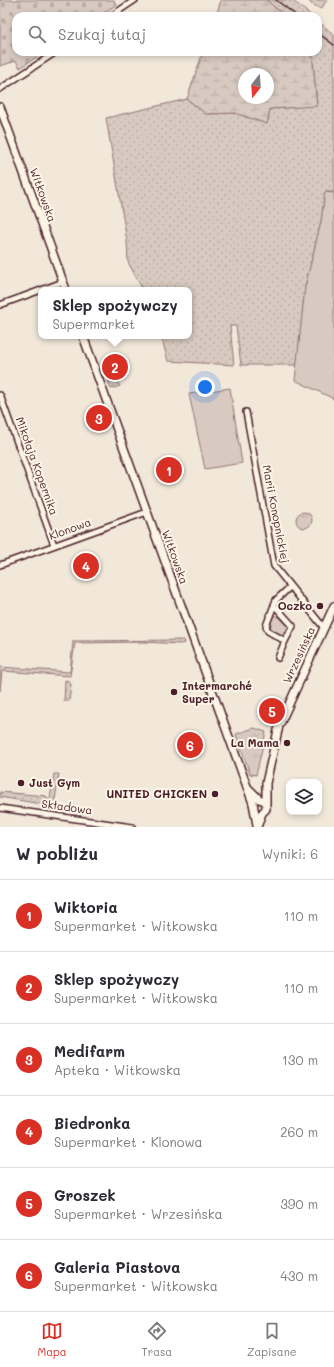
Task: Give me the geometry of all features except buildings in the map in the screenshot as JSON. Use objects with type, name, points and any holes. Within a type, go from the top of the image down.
[{"type":"street","points":[[117,12],[135,0]]},
{"type":"street","points":[[0,89],[50,56]]},
{"type":"street","name":"Witkowska","points":[[0,107],[65,287]]},
{"type":"street","points":[[49,287],[63,282]]},
{"type":"street","points":[[0,305],[38,291]]},
{"type":"street","name":"Witkowska","points":[[84,339],[248,789],[259,801],[252,807],[259,813]]},
{"type":"street","name":"Mikołaja Kopernika","points":[[0,394],[54,545]]},
{"type":"street","name":"Marii Konopnickiej","points":[[246,412],[274,566],[324,628]]},
{"type":"street","name":"Klonowa","points":[[0,565],[147,512]]},
{"type":"street","points":[[286,641],[268,631],[266,626],[276,600],[290,587]]},
{"type":"street","points":[[274,605],[293,626],[278,658]]},
{"type":"street","name":"Wrzesińska","points":[[259,813],[266,809],[259,801],[279,726],[334,606]]},
{"type":"street","points":[[248,789],[264,786]]},
{"type":"street","name":"Składowa","points":[[0,808],[132,827]]},
{"type":"street","points":[[257,827],[259,813]]},
{"type":"green space","points":[[0,0],[114,0],[116,5],[105,12],[12,12],[12,56],[38,56],[20,68],[16,61],[0,66]]},
{"type":"green space","points":[[221,0],[266,0],[280,12],[217,12]]},
{"type":"green space","points":[[266,0],[292,0],[307,12],[280,12]]},
{"type":"green space","points":[[311,0],[327,0],[321,9],[310,3]]},
{"type":"green space","points":[[322,24],[334,35],[334,192],[325,192],[321,222],[305,287],[297,365],[241,365],[236,326],[230,326],[234,365],[168,361],[162,339],[192,339],[192,287],[141,287],[128,262],[127,241],[106,118],[187,99],[206,114],[235,113],[267,124],[270,109],[317,105],[312,56],[322,56]]},
{"type":"green space","points":[[202,56],[312,56],[317,106],[270,109],[267,124],[235,113],[206,114],[187,99]]},
{"type":"green space","points":[[325,192],[334,193],[334,399],[295,380],[305,287],[321,222]]},
{"type":"green space","points":[[115,379],[120,386],[111,389],[108,381]]},
{"type":"green space","points":[[230,388],[242,463],[205,469],[189,394]]},
{"type":"green space","points":[[304,512],[310,514],[312,520],[310,526],[304,528],[298,526],[296,520],[298,514]]},
{"type":"green space","points":[[274,615],[277,617],[278,616],[289,627],[285,638],[270,629]]},
{"type":"green space","points":[[184,640],[185,643],[180,644],[145,642],[75,643],[70,676],[2,671],[0,691],[0,667],[70,672],[73,641]]},
{"type":"green space","points":[[65,680],[69,681],[71,685],[69,701],[64,701]]},
{"type":"green space","points":[[254,728],[266,732],[256,775],[250,774],[236,734]]},
{"type":"green space","points":[[54,774],[59,774],[54,806],[49,805]]},
{"type":"green space","points":[[0,792],[46,796],[48,798],[47,805],[0,797]]},
{"type":"railway","points":[[276,0],[292,12]]},
{"type":"railway","points":[[322,36],[334,45]]},
{"type":"place","name":"Sklep spożywczy","points":[[115,367]]},
{"type":"place","name":"Medifarm","points":[[99,418]]},
{"type":"place","name":"Wiktoria","points":[[169,470]]},
{"type":"place","name":"Biedronka","points":[[86,566]]},
{"type":"place","name":"Oczko","points":[[320,606]]},
{"type":"place","name":"Intermarché Super","points":[[174,692]]},
{"type":"place","name":"Groszek","points":[[272,711]]},
{"type":"place","name":"La Mama","points":[[287,743]]},
{"type":"place","name":"Galeria Piastova","points":[[190,745]]},
{"type":"place","name":"Just Gym","points":[[21,783]]},
{"type":"place","name":"UNITED CHICKEN","points":[[215,794]]}]
